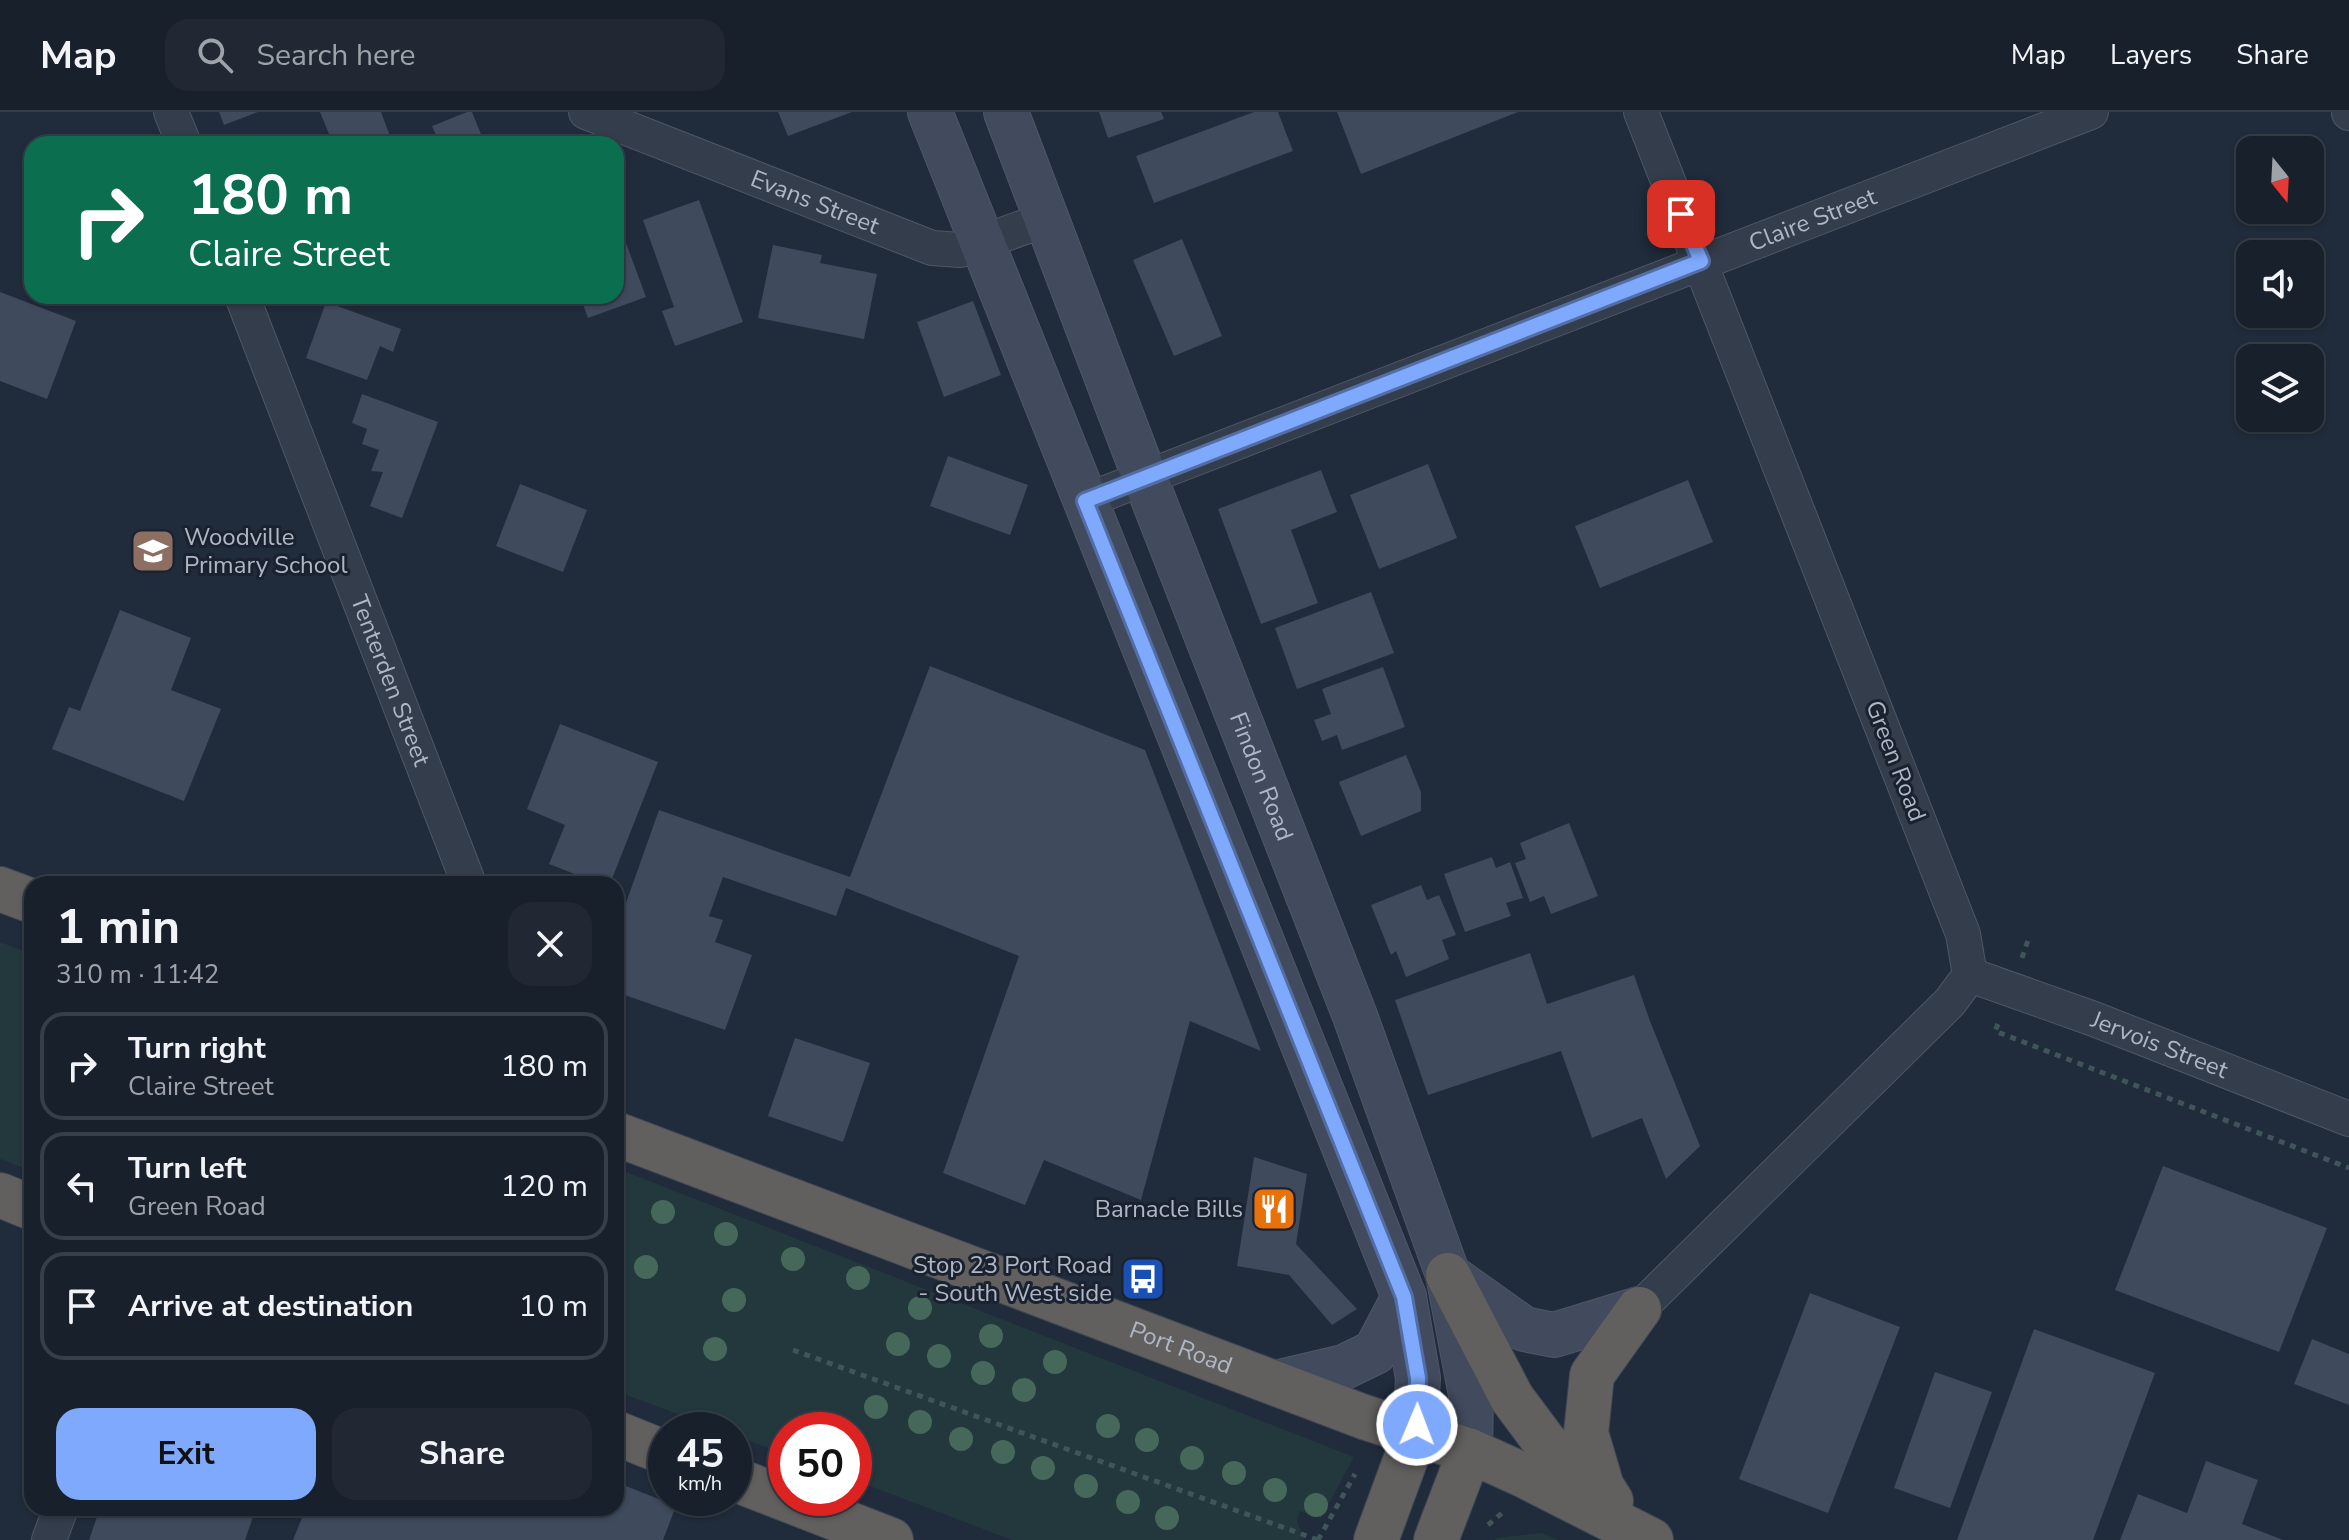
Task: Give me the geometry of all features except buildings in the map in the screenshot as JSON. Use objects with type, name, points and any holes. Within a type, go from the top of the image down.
[{"type":"highway","points":[[0,889],[24,898]]},
{"type":"highway","name":"Port Road","points":[[624,1137],[1276,1383],[1470,1451],[1642,1536]]},
{"type":"highway","points":[[0,1195],[24,1205]]},
{"type":"highway","points":[[1448,1275],[1512,1398],[1526,1418],[1544,1441],[1642,1536]]},
{"type":"highway","points":[[1639,1309],[1592,1375],[1586,1433],[1602,1487],[1642,1536]]},
{"type":"highway","points":[[1376,1540],[1415,1434]]},
{"type":"highway","points":[[624,1436],[648,1446]]},
{"type":"highway","points":[[1436,1540],[1470,1451]]},
{"type":"highway","points":[[752,1486],[891,1540]]},
{"type":"main road","points":[[930,112],[1404,1297],[1418,1378],[1415,1434]]},
{"type":"main road","name":"Findon Road","points":[[1006,112],[1349,1002],[1448,1275],[1469,1382],[1470,1451]]},
{"type":"main road","points":[[1448,1275],[1524,1329],[1554,1335],[1639,1309]]},
{"type":"main road","points":[[1276,1383],[1344,1367],[1375,1352],[1404,1297]]},
{"type":"street","points":[[171,112],[181,136]]},
{"type":"street","name":"Evans Street","points":[[586,112],[932,248],[949,251],[981,243],[1047,219]]},
{"type":"street","name":"Green Road","points":[[1641,112],[1963,934],[1970,975]]},
{"type":"street","name":"Claire Street","points":[[1085,501],[2091,112]]},
{"type":"street","name":"Tenterden Street","points":[[245,304],[466,876]]},
{"type":"street","points":[[1639,1309],[1950,1002],[1970,975]]},
{"type":"street","name":"Jervois Street","points":[[1970,975],[2053,1003],[2349,1119]]},
{"type":"street","points":[[49,1540],[58,1516]]},
{"type":"path","points":[[1995,1031],[2349,1168]]},
{"type":"path","points":[[793,1350],[1318,1540],[1360,1467]]},
{"type":"path","points":[[1486,1531],[1490,1522],[1502,1513]]},
{"type":"green space","points":[[0,942],[24,951],[24,1168],[0,1159]]},
{"type":"green space","points":[[624,1171],[1354,1457],[1321,1518],[1300,1511],[1297,1521],[1304,1540],[1012,1540],[872,1487],[872,1412],[768,1412],[768,1448],[752,1442],[752,1412],[672,1412],[624,1394]]},
{"type":"green space","points":[[1542,1533],[1559,1540],[1495,1540],[1496,1538]]},
{"type":"place","name":"Woodville Primary School","points":[[153,551]]},
{"type":"place","name":"Barnacle Bills","points":[[1274,1209]]},
{"type":"place","name":"Stop 23 Port Road - South West side","points":[[1143,1279]]},
{"type":"route","points":[[1417,1425],[1418,1378],[1404,1297],[1085,501],[1701,261],[1681,214]]}]
